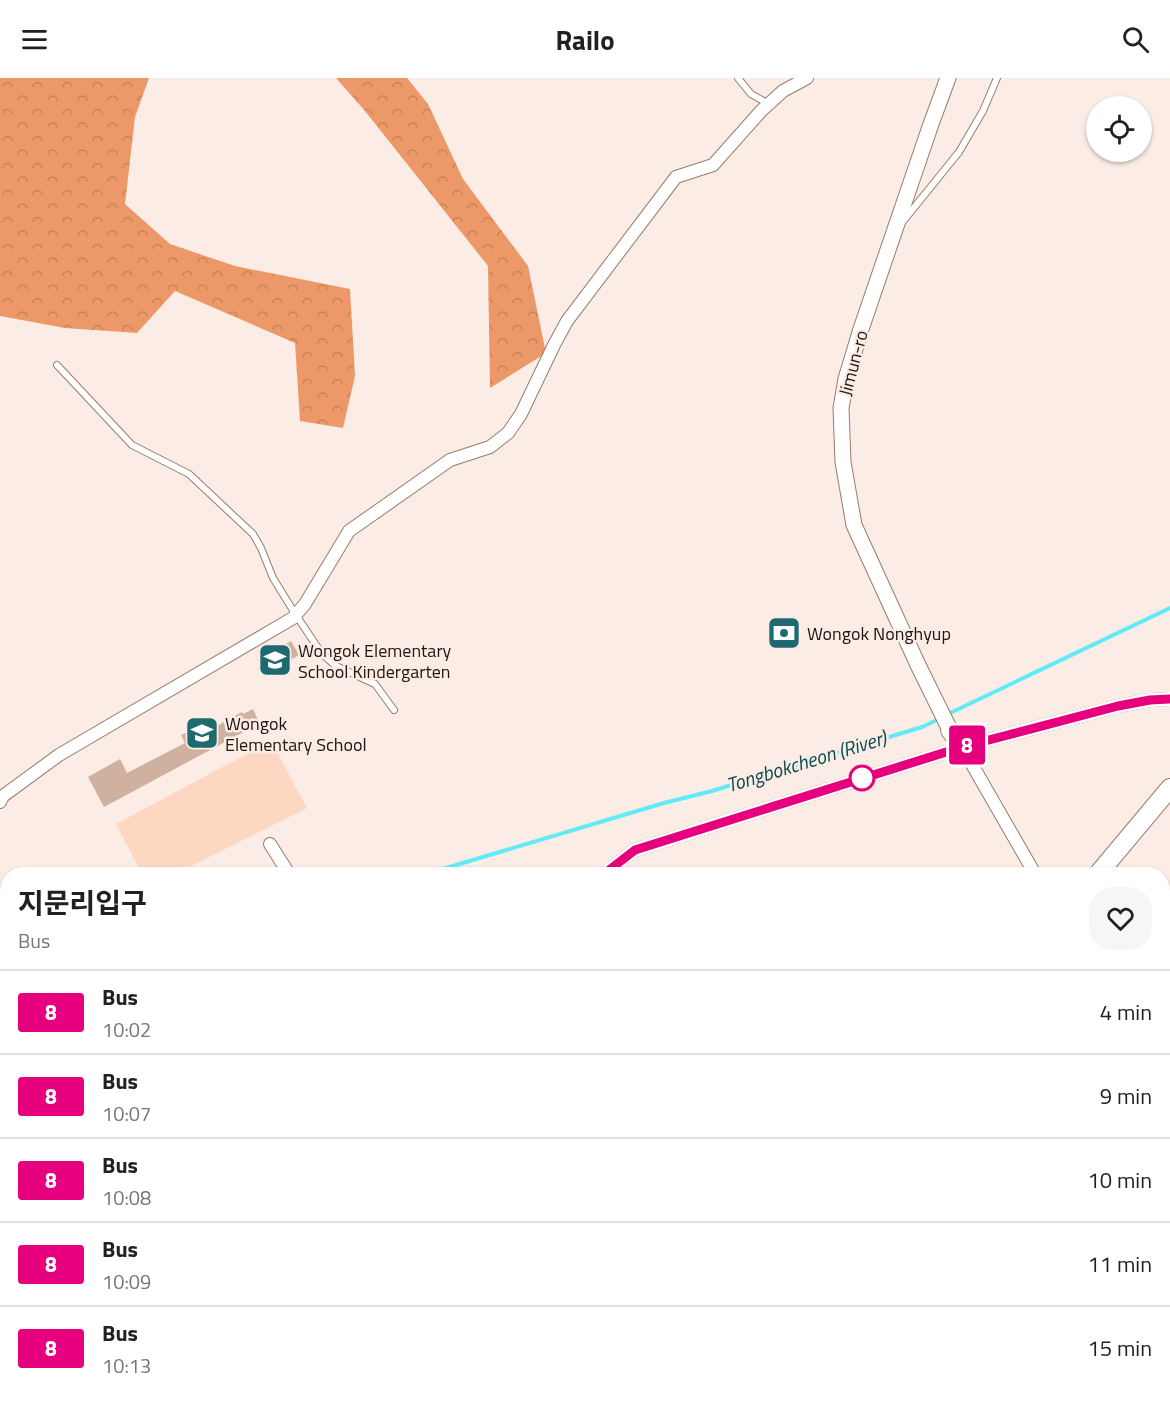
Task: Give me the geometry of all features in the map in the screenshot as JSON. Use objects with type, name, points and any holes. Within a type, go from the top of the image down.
[{"type":"main road","points":[[950,730],[962,747]]},
{"type":"main road","points":[[1104,867],[1170,788]]},
{"type":"street","points":[[0,802],[3,796],[59,755],[283,624],[305,604],[349,531],[450,460],[490,447],[508,433],[521,414],[567,321],[676,177],[713,165],[761,111],[783,91],[807,78]]},
{"type":"street","name":"Jimun-ro","points":[[948,78],[861,329],[846,379],[842,408],[843,462],[854,525],[950,730]]},
{"type":"street","points":[[613,867],[635,850],[962,747],[1118,706],[1170,699]]},
{"type":"street","points":[[962,747],[1031,867]]},
{"type":"street","points":[[270,844],[285,867]]},
{"type":"lane","points":[[738,78],[751,94],[769,104]]},
{"type":"lane","points":[[894,232],[959,152],[983,111],[997,78]]},
{"type":"lane","points":[[57,365],[132,445],[189,474],[252,534],[261,548],[273,578],[322,654],[336,666],[375,684],[394,710]]},
{"type":"green space","points":[[0,78],[149,78],[135,117],[125,204],[170,244],[235,266],[350,289],[355,376],[343,428],[300,421],[295,343],[175,291],[137,333],[65,328],[0,316]]},
{"type":"green space","points":[[336,78],[407,78],[428,104],[463,179],[528,266],[546,353],[490,388],[488,266],[365,111]]},
{"type":"shaded area","points":[[271,741],[307,808],[189,867],[138,867],[116,824]]},
{"type":"building","points":[[291,641],[299,655],[283,664],[285,669],[274,676],[261,653],[274,646],[276,650]]},
{"type":"building","points":[[253,709],[259,722],[251,728],[104,807],[88,777],[120,759],[127,773],[185,743],[181,735],[211,720],[215,727],[242,712],[243,714]]},
{"type":"waterway","name":"Tongbokcheon (River)","points":[[946,715],[1170,608]]},
{"type":"waterway","name":"Tongbokcheon (River)","points":[[449,867],[664,803],[712,791],[922,727],[939,719]]},
{"type":"bus line","name":"8","points":[[613,867],[635,850],[962,747],[1118,706],[1170,699]]},
{"type":"place","name":"Wongok Nonghyup","points":[[784,633]]},
{"type":"place","name":"Wongok Elementary School Kindergarten","points":[[275,660]]},
{"type":"place","name":"Wongok Elementary School","points":[[202,733]]}]
